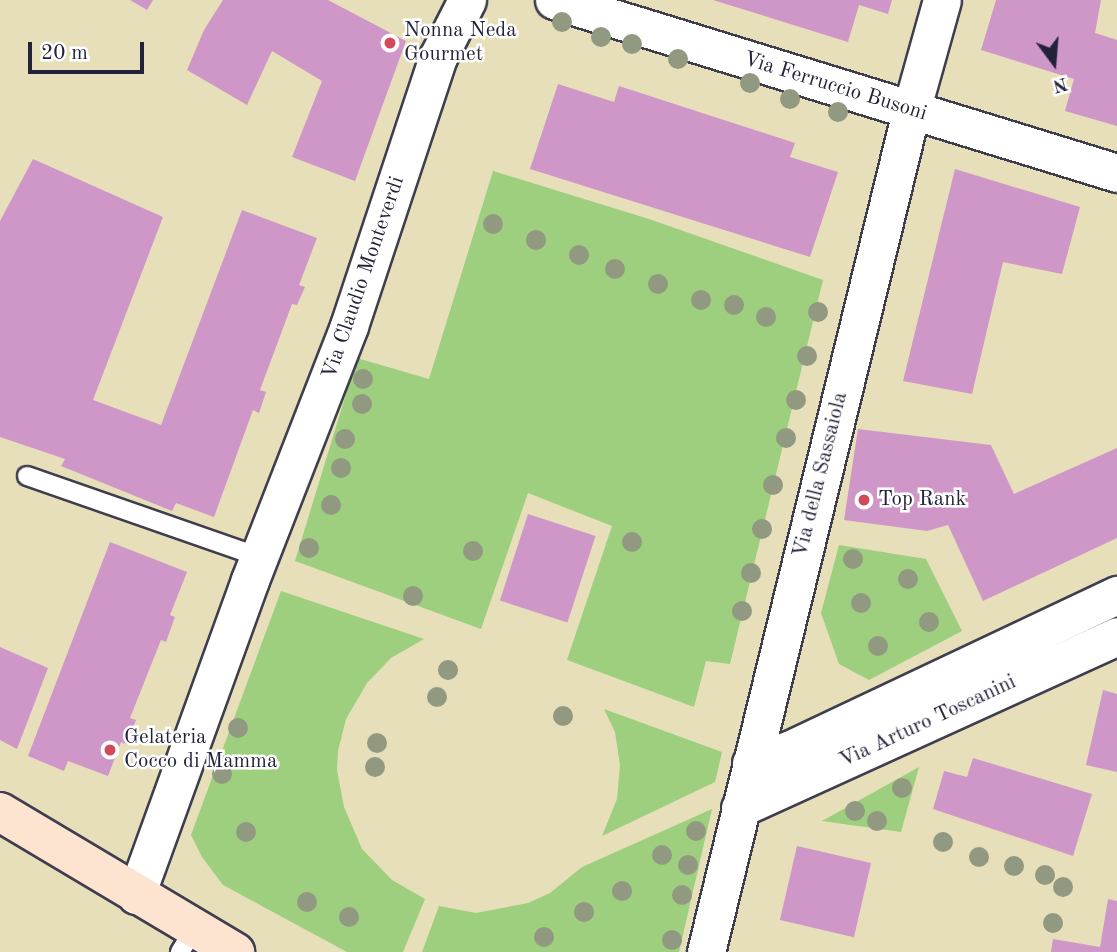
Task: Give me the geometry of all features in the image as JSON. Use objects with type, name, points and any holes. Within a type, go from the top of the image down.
[{"type":"main road","points":[[0,812],[136,895],[188,940],[235,952]]},
{"type":"street","name":"Via Claudio Monteverdi","points":[[136,895],[260,557],[368,275],[438,57],[467,0]]},
{"type":"street","name":"Via Ferruccio Busoni","points":[[554,0],[1117,173]]},
{"type":"street","name":"Via della Sassaiola","points":[[706,952],[911,111],[942,0]]},
{"type":"street","name":"Via Arturo Toscanini","points":[[751,763],[791,748],[1117,595]]},
{"type":"street","name":"Via Arturo Toscanini","points":[[740,808],[1117,636]]},
{"type":"lane","points":[[27,476],[260,557]]},
{"type":"green space","points":[[493,171],[649,219],[823,280],[730,664],[706,661],[694,707],[567,660],[612,526],[528,493],[481,629],[295,561],[357,358],[429,379]]},
{"type":"green space","points":[[839,545],[926,559],[962,631],[869,680],[839,664],[821,613]]},
{"type":"green space","points":[[281,591],[424,639],[391,658],[367,683],[346,719],[338,751],[337,770],[344,807],[362,849],[392,880],[425,899],[403,952],[347,952],[223,885],[202,857],[191,835]]},
{"type":"green space","points":[[604,709],[722,752],[715,782],[602,836],[617,799],[620,765],[615,732]]},
{"type":"green space","points":[[919,767],[901,832],[822,821]]},
{"type":"green space","points":[[712,809],[679,952],[422,952],[439,906],[476,913],[528,903],[550,893],[582,867]]},
{"type":"building","points":[[130,0],[153,0],[147,10]]},
{"type":"building","points":[[223,0],[328,0],[406,41],[355,181],[292,157],[322,81],[272,51],[247,105],[187,70],[204,30]]},
{"type":"building","points":[[713,0],[892,0],[888,14],[859,5],[848,42]]},
{"type":"building","points":[[996,0],[1101,0],[1095,33],[1117,40],[1117,126],[1065,111],[1074,79],[981,50]]},
{"type":"building","points":[[558,84],[614,102],[619,86],[795,143],[790,157],[838,172],[810,257],[530,169]]},
{"type":"building","points":[[33,159],[163,217],[93,400],[161,425],[242,210],[317,238],[299,285],[305,287],[297,305],[292,304],[260,390],[266,392],[259,413],[253,410],[214,517],[176,503],[172,511],[61,466],[65,459],[0,437],[0,221]]},
{"type":"building","points":[[955,169],[1080,207],[1062,274],[1003,262],[972,394],[903,381]]},
{"type":"building","points":[[858,429],[991,445],[1014,494],[1117,448],[1117,538],[983,601],[948,525],[927,531],[844,520]]},
{"type":"building","points":[[528,514],[596,536],[567,622],[500,601]]},
{"type":"building","points":[[110,542],[187,572],[170,615],[175,617],[166,642],[161,640],[130,718],[136,720],[126,744],[121,742],[108,776],[68,761],[64,771],[28,756]]},
{"type":"building","points":[[0,647],[48,668],[17,749],[0,740]]},
{"type":"building","points":[[1103,690],[1117,694],[1117,772],[1086,765]]},
{"type":"building","points":[[973,758],[1092,794],[1073,856],[933,809],[944,771],[967,777]]},
{"type":"building","points":[[797,846],[871,863],[854,937],[780,920]]},
{"type":"building","points":[[1108,899],[1117,901],[1117,952],[1051,952],[1053,939],[1100,947]]},
{"type":"place","name":"Nonna Neda Gourmet","points":[[390,43]]},
{"type":"place","name":"Top Rank","points":[[864,500]]},
{"type":"place","name":"Gelateria Cocco di Mamma","points":[[110,750]]}]
